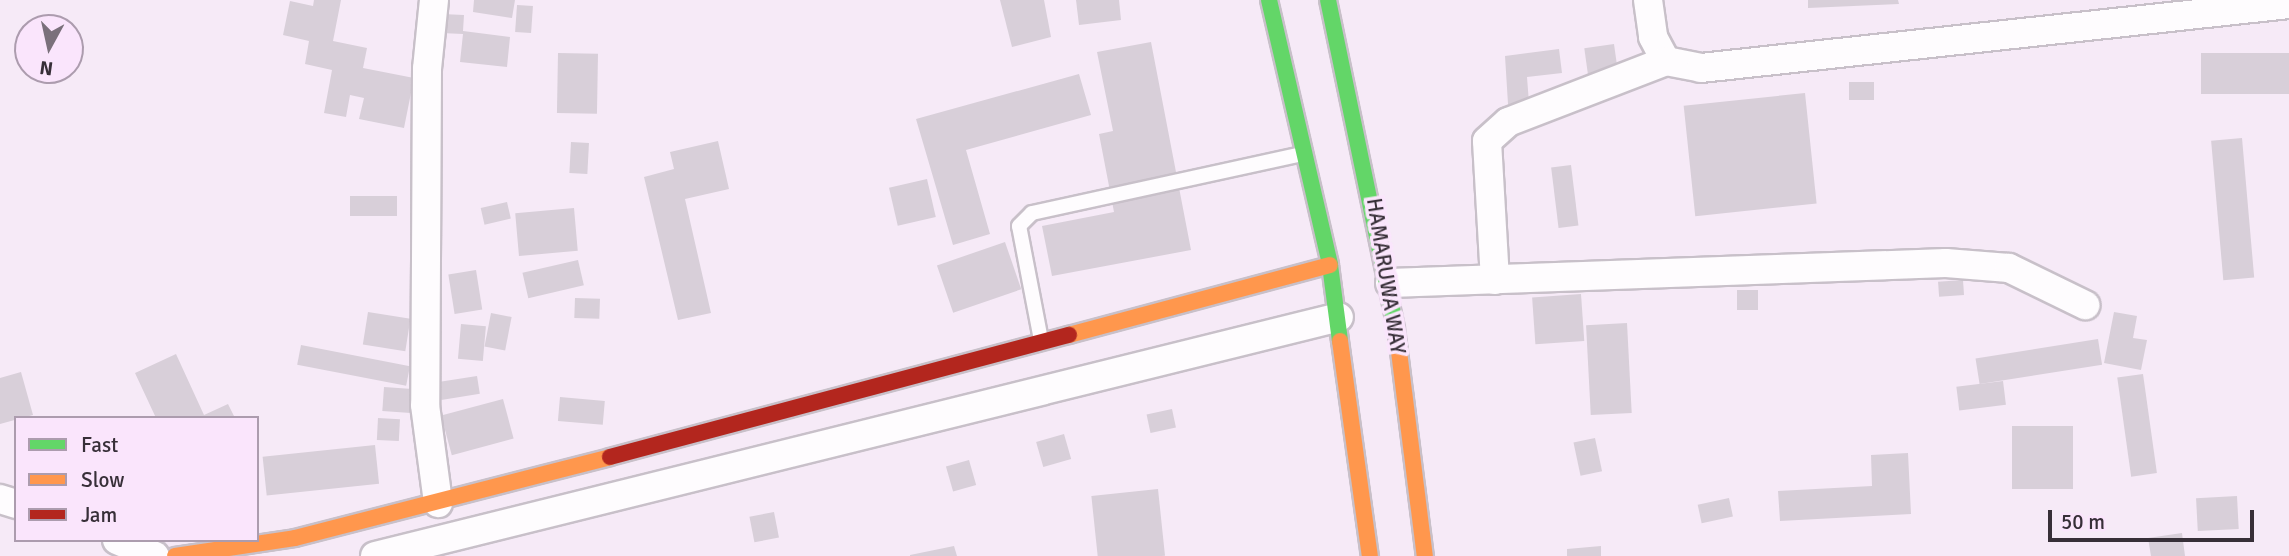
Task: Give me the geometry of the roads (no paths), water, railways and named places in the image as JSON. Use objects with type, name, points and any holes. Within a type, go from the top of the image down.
[{"type":"street","points":[[434,0],[427,69],[425,405],[438,503]]},
{"type":"street","points":[[1269,0],[1308,153],[1330,265],[1370,556]]},
{"type":"street","name":"HAMARUWA WAY","points":[[1328,0],[1390,283],[1425,556]]},
{"type":"street","points":[[1648,0],[1653,37],[1666,61]]},
{"type":"street","points":[[1495,279],[1488,141],[1508,122],[1666,61],[1701,68],[2289,4]]},
{"type":"street","points":[[1390,283],[1946,263],[2009,268],[2085,305]]},
{"type":"street","points":[[175,556],[295,538],[438,503],[1330,265]]},
{"type":"street","points":[[375,556],[1339,317]]},
{"type":"street","points":[[122,542],[155,556]]},
{"type":"lane","points":[[1041,341],[1019,226],[1032,214],[1308,153]]}]
